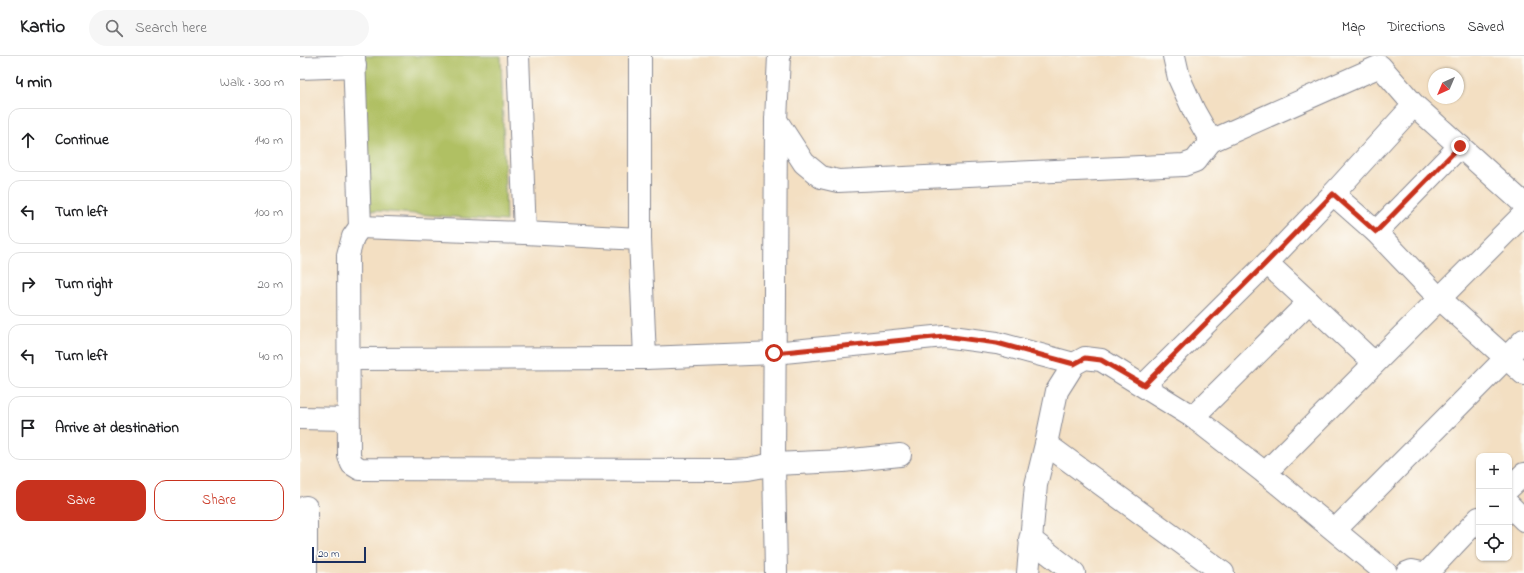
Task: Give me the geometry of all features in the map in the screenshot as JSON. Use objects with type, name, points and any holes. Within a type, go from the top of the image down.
[{"type":"street","points":[[518,56],[525,234]]},
{"type":"street","points":[[640,56],[640,239],[645,358]]},
{"type":"street","points":[[776,573],[774,353],[776,120],[779,56]]},
{"type":"street","points":[[1174,56],[1179,78],[1194,111],[1211,141]]},
{"type":"street","points":[[300,68],[355,61],[360,227],[353,237],[348,256],[348,419],[349,456],[352,464],[360,469],[731,470],[748,469],[774,464],[843,461],[900,455]]},
{"type":"street","points":[[776,120],[804,163],[821,177],[838,181],[1184,166],[1195,161],[1211,141],[1376,61],[1414,105],[1524,204]]},
{"type":"street","points":[[1144,385],[1333,194],[1414,105]]},
{"type":"street","points":[[1376,232],[1460,146]]},
{"type":"street","points":[[1333,194],[1376,232],[1439,298],[1524,374]]},
{"type":"street","points":[[1265,473],[1374,362],[1524,214]]},
{"type":"street","points":[[360,227],[640,239]]},
{"type":"street","points":[[1266,263],[1374,362]]},
{"type":"street","points":[[1193,417],[1308,302]]},
{"type":"street","points":[[349,359],[645,358],[774,353],[944,336],[997,343],[1074,364]]},
{"type":"street","points":[[1335,530],[1524,340]]},
{"type":"street","points":[[1028,573],[1036,485],[1057,391],[1074,364],[1085,358],[1101,360],[1144,385],[1193,417],[1265,473],[1386,573]]},
{"type":"street","points":[[300,418],[348,419]]},
{"type":"street","points":[[1046,444],[1223,573]]},
{"type":"street","points":[[1512,485],[1524,474]]},
{"type":"street","points":[[306,507],[306,573]]},
{"type":"street","points":[[1512,508],[1524,520]]},
{"type":"street","points":[[1427,573],[1476,521]]},
{"type":"street","points":[[1030,539],[1074,573]]},
{"type":"street","points":[[1408,573],[1412,571],[1422,573]]},
{"type":"green space","points":[[361,56],[501,56],[506,221],[364,210]]},
{"type":"route","points":[[774,353],[944,336],[969,338],[997,343],[1074,364],[1085,358],[1101,360],[1144,385],[1333,194],[1376,232],[1460,146]]}]
